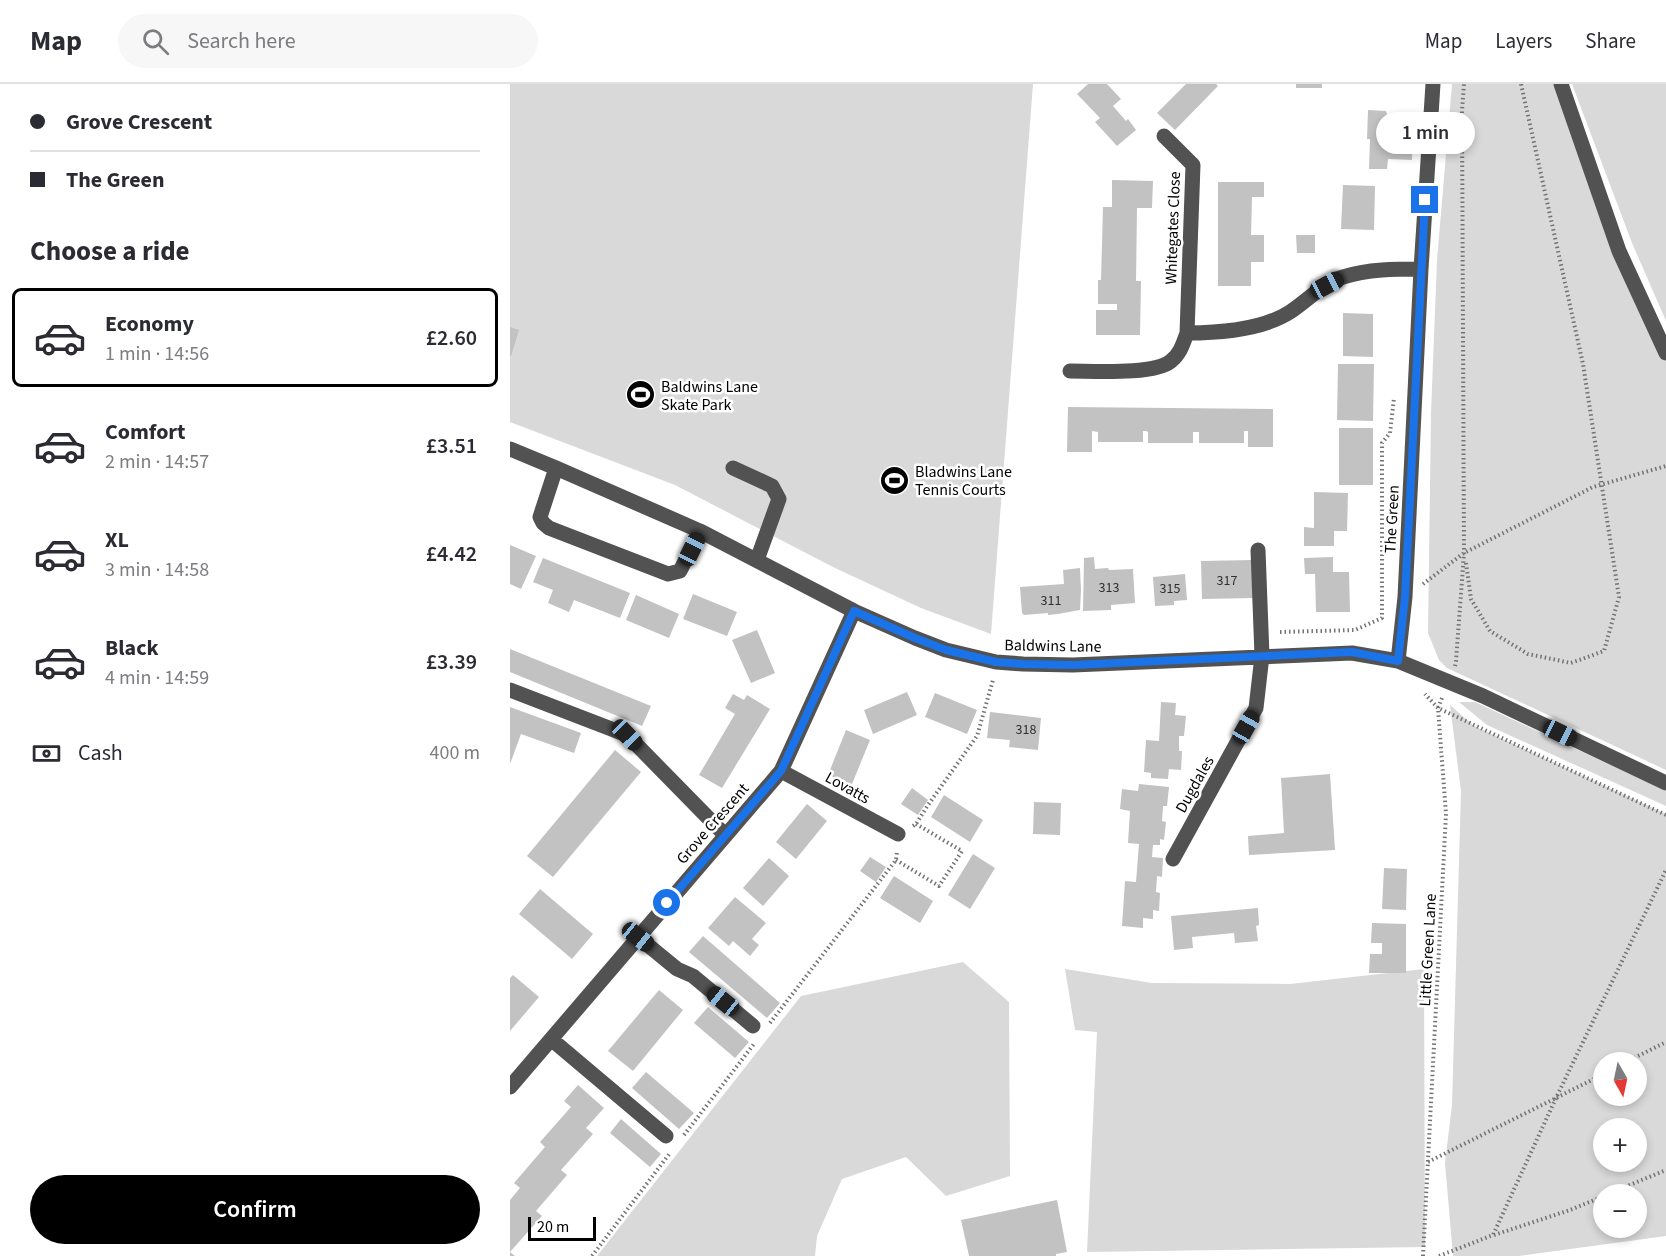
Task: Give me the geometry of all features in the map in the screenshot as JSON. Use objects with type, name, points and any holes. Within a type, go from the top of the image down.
[{"type":"street","name":"The Green","points":[[1398,661],[1405,597],[1421,269],[1433,84]]},
{"type":"street","points":[[1561,84],[1619,251],[1666,353]]},
{"type":"street","name":"Whitegates Close","points":[[1070,371],[1139,370],[1157,367],[1170,363],[1180,352],[1187,333],[1193,165],[1164,136]]},
{"type":"street","points":[[1187,333],[1212,333],[1268,322],[1287,314],[1342,277],[1370,272],[1421,269]]},
{"type":"street","name":"Baldwins Lane","points":[[510,449],[700,531],[854,611],[915,638],[946,650],[996,662],[1073,665],[1352,652],[1398,661]]},
{"type":"street","points":[[556,468],[540,517],[549,528],[668,574],[680,571],[700,531]]},
{"type":"street","points":[[734,468],[772,486],[779,499],[757,560]]},
{"type":"street","name":"Dugdales","points":[[1173,859],[1256,708],[1262,656],[1258,550]]},
{"type":"street","name":"Grove Crescent","points":[[510,1087],[781,771],[854,611]]},
{"type":"street","points":[[1398,661],[1483,696],[1666,783]]},
{"type":"street","points":[[510,690],[627,735],[725,835]]},
{"type":"street","name":"Lovatts","points":[[781,771],[898,834]]},
{"type":"street","points":[[638,937],[677,969],[693,976],[761,1025]]},
{"type":"street","points":[[551,1039],[671,1141]]},
{"type":"path","points":[[1438,708],[1456,662],[1464,553],[1462,111],[1464,84]]},
{"type":"path","points":[[1464,553],[1471,599],[1490,631],[1528,654],[1571,663],[1605,651],[1619,597],[1583,364],[1521,84]]},
{"type":"path","points":[[1261,633],[1355,630],[1382,618],[1382,443],[1390,433],[1395,388]]},
{"type":"path","points":[[1405,597],[1464,553],[1593,487],[1666,466]]},
{"type":"path","points":[[761,1025],[896,860],[898,834],[916,824],[977,736],[996,662]]},
{"type":"path","points":[[1424,692],[1438,708],[1666,815]]},
{"type":"path","name":"Little Green Lane","points":[[1423,1256],[1446,814],[1438,708]]},
{"type":"path","points":[[896,860],[939,886],[962,850],[916,824]]},
{"type":"path","points":[[1493,1235],[1666,870]]},
{"type":"path","points":[[1646,1052],[1666,1042]]},
{"type":"path","points":[[682,1137],[754,1044]]},
{"type":"path","points":[[1428,1162],[1593,1080]]},
{"type":"path","points":[[592,1256],[671,1141]]},
{"type":"path","points":[[1632,1184],[1666,1170]]},
{"type":"path","points":[[1439,1256],[1593,1201]]},
{"type":"shaded area","points":[[510,84],[1033,84],[991,634],[921,608],[835,568],[675,485],[510,422]]},
{"type":"shaded area","points":[[1452,84],[1566,84],[1596,176],[1666,355],[1666,770],[1447,668],[1439,660],[1428,633],[1431,413],[1437,260]]},
{"type":"shaded area","points":[[1572,84],[1666,84],[1666,321],[1632,243]]},
{"type":"shaded area","points":[[1459,702],[1475,702],[1666,791],[1666,806],[1487,725]]},
{"type":"shaded area","points":[[1450,705],[1474,726],[1666,814],[1666,1236],[1519,1256],[1453,1256],[1445,1163],[1452,1105],[1461,791]]},
{"type":"shaded area","points":[[963,962],[1009,1002],[1010,1176],[946,1196],[906,1157],[842,1179],[817,1236],[815,1256],[597,1256],[801,996]]},
{"type":"shaded area","points":[[1065,969],[1152,983],[1290,984],[1424,969],[1425,1247],[1087,1252],[1097,1032],[1075,1030]]},
{"type":"building","points":[[1088,84],[1107,84],[1121,99],[1113,106],[1126,121],[1128,119],[1136,130],[1117,146],[1095,122],[1100,118],[1077,94]]},
{"type":"building","points":[[1186,84],[1216,84],[1218,86],[1175,130],[1157,113]]},
{"type":"building","points":[[1296,84],[1322,84],[1322,88],[1296,88]]},
{"type":"building","points":[[1368,110],[1386,111],[1388,118],[1391,118],[1391,114],[1400,114],[1399,118],[1413,118],[1412,160],[1388,159],[1387,169],[1369,169]]},
{"type":"building","points":[[1112,180],[1153,181],[1152,208],[1137,208],[1136,281],[1141,281],[1140,335],[1096,335],[1096,310],[1117,310],[1117,304],[1098,304],[1103,207],[1112,207]]},
{"type":"building","points":[[1218,182],[1264,182],[1264,197],[1252,197],[1251,235],[1264,235],[1264,262],[1251,262],[1251,286],[1218,286]]},
{"type":"building","points":[[1343,185],[1375,186],[1374,230],[1341,229]]},
{"type":"building","points":[[1296,235],[1315,235],[1315,253],[1297,253]]},
{"type":"building","points":[[1343,313],[1373,314],[1373,357],[1343,356]]},
{"type":"building","points":[[510,327],[519,330],[511,356],[510,356]]},
{"type":"building","points":[[1338,364],[1374,364],[1373,421],[1337,420]]},
{"type":"building","points":[[1068,407],[1273,409],[1273,447],[1248,447],[1248,431],[1244,431],[1244,443],[1199,443],[1199,432],[1193,432],[1193,443],[1148,443],[1148,432],[1146,431],[1143,431],[1143,442],[1098,442],[1098,432],[1092,431],[1092,452],[1067,452]]},
{"type":"building","points":[[1339,428],[1373,428],[1373,485],[1339,485]]},
{"type":"building","points":[[1314,492],[1348,493],[1347,531],[1334,531],[1334,546],[1304,546],[1304,527],[1314,528]]},
{"type":"building","points":[[510,545],[536,556],[521,589],[510,584]]},
{"type":"building","points":[[1094,557],[1095,569],[1133,569],[1135,603],[1111,605],[1111,610],[1083,611],[1084,558]]},
{"type":"building","points":[[1333,557],[1333,572],[1349,572],[1350,612],[1316,612],[1315,574],[1305,574],[1304,558]]},
{"type":"building","points":[[543,558],[630,593],[620,618],[574,600],[569,612],[548,603],[553,590],[533,582]]},
{"type":"building","points":[[1253,560],[1254,598],[1202,599],[1201,561]]},
{"type":"building","points":[[1080,568],[1080,610],[1048,615],[1048,613],[1024,615],[1022,613],[1020,587],[1064,584],[1063,570]]},
{"type":"building","points":[[1185,574],[1187,600],[1174,601],[1174,605],[1155,606],[1153,577]]},
{"type":"building","points":[[693,594],[737,612],[727,636],[683,619]]},
{"type":"building","points":[[636,595],[679,614],[669,638],[626,620]]},
{"type":"building","points":[[757,630],[775,673],[751,683],[732,640]]},
{"type":"building","points":[[510,649],[651,706],[642,726],[510,672]]},
{"type":"building","points":[[907,692],[917,715],[873,734],[864,710]]},
{"type":"building","points":[[935,693],[977,710],[967,734],[925,717]]},
{"type":"building","points":[[733,694],[744,700],[747,695],[770,709],[722,788],[699,775],[735,714],[725,708]]},
{"type":"building","points":[[1161,702],[1176,703],[1175,715],[1186,716],[1184,736],[1179,736],[1179,751],[1182,751],[1181,770],[1169,769],[1168,779],[1151,778],[1151,773],[1144,772],[1146,740],[1159,741]]},
{"type":"building","points":[[510,707],[581,733],[574,753],[521,734],[510,764]]},
{"type":"building","points":[[990,712],[1041,718],[1038,750],[1009,747],[1010,740],[987,738]]},
{"type":"building","points":[[846,730],[870,740],[852,784],[828,775]]},
{"type":"building","points":[[615,750],[641,772],[553,877],[527,856]]},
{"type":"building","points":[[1330,774],[1335,850],[1249,855],[1248,836],[1284,833],[1281,778]]},
{"type":"building","points":[[1139,784],[1169,787],[1167,806],[1163,806],[1162,821],[1166,822],[1164,840],[1160,839],[1160,845],[1153,845],[1152,857],[1163,858],[1162,877],[1157,876],[1156,892],[1160,893],[1159,911],[1153,910],[1153,919],[1143,918],[1143,928],[1122,926],[1125,881],[1136,882],[1139,844],[1128,843],[1130,811],[1120,809],[1122,789],[1138,791]]},
{"type":"building","points":[[912,788],[928,800],[918,815],[901,804]]},
{"type":"building","points":[[944,795],[983,820],[970,842],[931,817]]},
{"type":"building","points":[[1034,802],[1061,803],[1060,835],[1033,834]]},
{"type":"building","points":[[807,804],[827,821],[796,859],[776,842]]},
{"type":"building","points":[[973,854],[995,868],[970,909],[948,895]]},
{"type":"building","points":[[870,857],[886,867],[876,882],[860,871]]},
{"type":"building","points":[[769,858],[789,876],[763,906],[743,888]]},
{"type":"building","points":[[1384,868],[1407,869],[1406,910],[1382,909]]},
{"type":"building","points":[[894,876],[933,901],[920,923],[880,898]]},
{"type":"building","points":[[540,889],[593,934],[572,959],[519,914]]},
{"type":"building","points":[[735,897],[766,923],[752,939],[759,945],[750,956],[733,941],[729,946],[708,928]]},
{"type":"building","points":[[1258,908],[1259,925],[1256,926],[1258,941],[1235,943],[1234,933],[1192,937],[1193,948],[1174,950],[1171,916]]},
{"type":"building","points":[[1372,923],[1406,924],[1406,973],[1369,973],[1370,954],[1382,954],[1382,943],[1371,943]]},
{"type":"building","points":[[703,936],[780,1003],[767,1018],[689,952]]},
{"type":"building","points":[[513,975],[539,997],[510,1031],[510,978]]},
{"type":"building","points":[[659,990],[683,1010],[633,1071],[608,1051]]},
{"type":"building","points":[[708,1007],[749,1042],[735,1058],[694,1023]]},
{"type":"building","points":[[646,1072],[694,1113],[679,1129],[632,1088]]},
{"type":"building","points":[[578,1085],[604,1108],[586,1128],[593,1134],[561,1170],[567,1175],[536,1211],[542,1216],[510,1252],[510,1200],[520,1188],[514,1183],[545,1147],[540,1142],[571,1107],[564,1101]]},
{"type":"building","points":[[621,1119],[661,1154],[650,1167],[610,1133]]},
{"type":"building","points":[[1057,1200],[1067,1252],[1056,1254],[1056,1256],[969,1256],[961,1220]]},
{"type":"place","name":"Baldwins Lane Skate Park","points":[[640,395]]},
{"type":"place","name":"Bladwins Lane Tennis Courts","points":[[894,480]]},
{"type":"route","points":[[667,903],[781,771],[854,611],[946,650],[996,662],[1073,665],[1352,652],[1398,661],[1405,597],[1425,200]]}]
